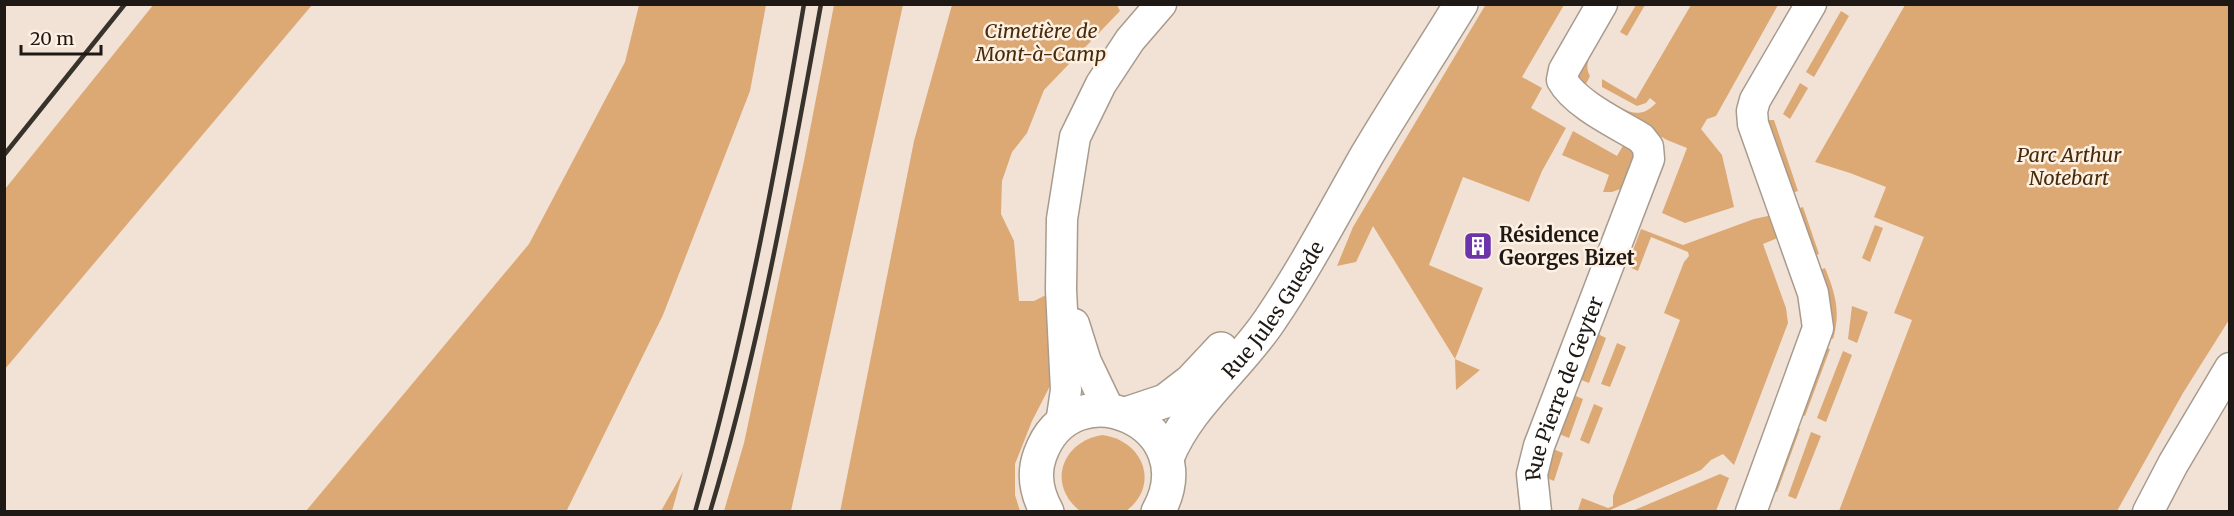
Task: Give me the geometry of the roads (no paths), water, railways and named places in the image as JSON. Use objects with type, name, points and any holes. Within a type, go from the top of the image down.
[{"type":"street","points":[[1047,512],[1039,492],[1037,467],[1045,444],[1061,424],[1066,390],[1061,267],[1062,219],[1076,137],[1101,84],[1124,48],[1161,4]]},
{"type":"street","name":"Rue Jules Guesde","points":[[1167,492],[1176,437],[1188,419],[1239,361],[1269,322],[1301,272],[1368,154],[1461,4]]},
{"type":"street","name":"Rue Pierre de Geyter","points":[[1536,512],[1532,474],[1539,446],[1649,159],[1648,147],[1641,138],[1584,103],[1566,88],[1562,80],[1564,70],[1602,4]]},
{"type":"street","points":[[1751,512],[1818,328],[1813,293],[1753,124],[1752,111],[1755,100],[1810,4]]},
{"type":"street","name":"Rue Jules Guesde","points":[[1061,424],[1084,412],[1118,412],[1164,401],[1183,388],[1228,341],[1368,154]]},
{"type":"street","points":[[1061,267],[1079,342],[1090,372],[1118,412],[1148,428],[1160,442],[1167,492]]},
{"type":"street","points":[[2148,512],[2229,368]]},
{"type":"railway","points":[[4,155],[125,4]]},
{"type":"railway","points":[[695,512],[728,386],[757,260],[804,4]]},
{"type":"railway","points":[[710,512],[744,387],[773,260],[821,4]]},
{"type":"place","name":"Résidence Georges Bizet","points":[[1478,246]]},
{"type":"park label","name":"Cimetière de Mont-à-Camp","points":[[1041,42]]},
{"type":"park label","name":"Parc Arthur Notebart","points":[[2069,166]]}]
